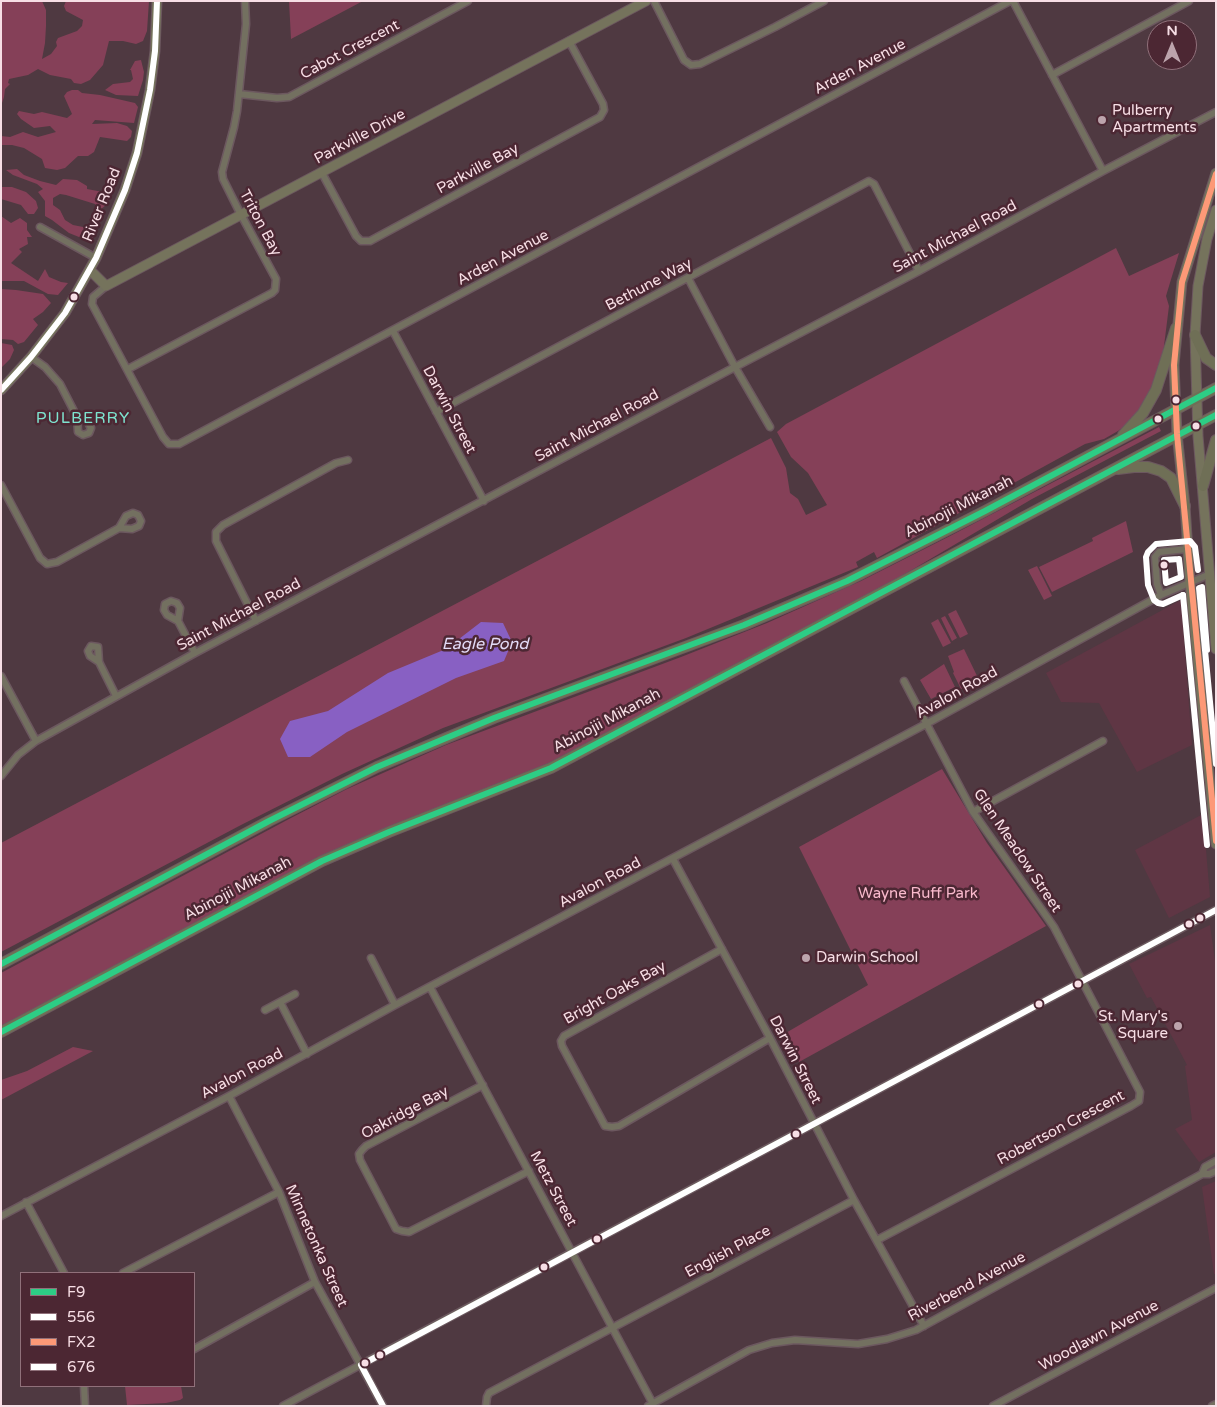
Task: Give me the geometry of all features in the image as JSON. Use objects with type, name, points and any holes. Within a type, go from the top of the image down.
[{"type":"main road","name":"River Road","points":[[1,390],[31,357],[65,313],[96,258],[125,190],[143,129],[150,90],[155,51],[157,1]]},
{"type":"main road","name":"Parkville Drive","points":[[106,286],[646,1]]},
{"type":"main road","points":[[1216,173],[1214,189],[1182,282],[1176,328],[1174,365],[1177,434],[1216,844]]},
{"type":"main road","points":[[1216,210],[1207,239],[1198,286],[1195,335],[1196,399],[1216,649]]},
{"type":"main road","points":[[90,270],[106,286]]},
{"type":"main road","points":[[1118,440],[1143,413],[1156,390],[1176,328]]},
{"type":"main road","points":[[1195,335],[1206,358],[1216,366]]},
{"type":"main road","name":"Abinojii Mikanah","points":[[1,964],[260,826],[377,767],[494,718],[744,625],[847,581],[985,511],[1216,388]]},
{"type":"main road","name":"Abinojii Mikanah","points":[[1,1032],[322,861],[388,832],[551,768],[1107,471],[1216,415]]},
{"type":"main road","points":[[1203,486],[1216,440]]},
{"type":"main road","points":[[1107,471],[1148,467],[1162,471],[1171,478],[1185,506]]},
{"type":"main road","points":[[1207,764],[1216,772]]},
{"type":"street","name":"Triton Bay","points":[[128,369],[276,290],[276,279],[223,179],[222,172],[234,127],[239,94],[246,24],[245,1]]},
{"type":"street","name":"Cabot Crescent","points":[[239,94],[277,98],[289,97],[468,1]]},
{"type":"street","points":[[654,1],[684,60],[691,65],[700,64],[824,1]]},
{"type":"street","points":[[1012,1],[1103,171]]},
{"type":"street","name":"Arden Avenue","points":[[106,286],[93,297],[92,304],[163,437],[169,444],[179,444],[1012,1]]},
{"type":"street","points":[[1052,75],[1189,1]]},
{"type":"street","name":"Parkville Bay","points":[[322,173],[356,236],[362,241],[370,241],[600,117],[604,110],[603,104],[569,41]]},
{"type":"street","name":"Saint Michael Road","points":[[1,776],[18,755],[36,741],[195,652],[919,271],[1216,112]]},
{"type":"street","name":"Bethune Way","points":[[436,412],[869,181],[873,182],[919,271]]},
{"type":"street","points":[[40,227],[96,258]]},
{"type":"street","points":[[688,278],[735,367],[770,427]]},
{"type":"street","name":"Darwin Street","points":[[393,331],[484,501]]},
{"type":"street","points":[[31,357],[45,367],[56,380],[77,417]]},
{"type":"street","points":[[256,621],[216,541],[216,532],[223,524],[336,463],[348,460]]},
{"type":"street","points":[[1,485],[40,558],[47,564],[57,562],[119,528]]},
{"type":"street","points":[[1162,596],[1156,584],[1155,557],[1159,552],[1187,548]]},
{"type":"street","name":"Avalon Road","points":[[1,1216],[926,724],[1162,596],[1210,574]]},
{"type":"street","points":[[178,621],[195,652]]},
{"type":"street","points":[[99,662],[116,696]]},
{"type":"street","points":[[1,676],[36,741]]},
{"type":"street","name":"Glen Meadow Street","points":[[904,681],[973,812],[1054,928],[1082,982]]},
{"type":"street","points":[[973,812],[1103,741]]},
{"type":"street","name":"Darwin Street","points":[[673,859],[770,1038],[854,1200],[924,1326]]},
{"type":"street","points":[[283,1406],[1216,910]]},
{"type":"street","name":"Bright Oaks Bay","points":[[722,949],[564,1036],[561,1041],[562,1046],[605,1126],[619,1126],[770,1038]]},
{"type":"street","points":[[370,958],[395,1005]]},
{"type":"street","name":"Robertson Crescent","points":[[877,1240],[1139,1101],[1140,1092],[1082,982]]},
{"type":"street","name":"Metz Street","points":[[430,987],[573,1253],[650,1404]]},
{"type":"street","points":[[265,1010],[295,994]]},
{"type":"street","points":[[280,1002],[306,1054]]},
{"type":"street","name":"Oakridge Bay","points":[[483,1085],[366,1146],[359,1154],[360,1160],[396,1228],[402,1232],[409,1232],[529,1171]]},
{"type":"street","name":"Minnetonka Street","points":[[229,1096],[279,1192],[315,1282],[383,1406]]},
{"type":"street","name":"Riverbend Avenue","points":[[1202,1174],[1205,1167],[1216,1161]]},
{"type":"street","name":"Riverbend Avenue","points":[[650,1404],[749,1350],[772,1343],[795,1340],[858,1344],[887,1339],[916,1330],[1202,1174],[1216,1171]]},
{"type":"street","points":[[132,1271],[279,1192]]},
{"type":"street","name":"English Place","points":[[486,1406],[489,1393],[854,1200]]},
{"type":"street","points":[[26,1202],[63,1272]]},
{"type":"street","points":[[195,1348],[315,1282]]},
{"type":"street","name":"Woodlawn Avenue","points":[[993,1406],[1216,1288]]},
{"type":"street","points":[[84,1387],[85,1406]]},
{"type":"shaded area","points":[[1181,600],[1192,745],[1137,772],[1099,703],[1061,702],[1046,673]]},
{"type":"shaded area","points":[[1203,814],[1210,897],[1169,918],[1135,850]]},
{"type":"shaded area","points":[[1210,925],[1216,968],[1216,1152],[1199,1162],[1175,1129],[1192,1120],[1185,1066],[1187,1065],[1151,997],[1147,998],[1129,964]]},
{"type":"shaded area","points":[[1216,1181],[1216,1274],[1214,1274],[1202,1187]]},
{"type":"green space","points":[[1,1],[42,1],[46,10],[46,26],[42,59],[51,54],[57,46],[58,38],[77,31],[82,26],[83,20],[66,11],[64,6],[66,1],[149,1],[147,31],[143,41],[136,44],[123,41],[109,41],[103,65],[90,80],[81,84],[74,83],[71,79],[50,75],[38,69],[28,75],[9,79],[8,83],[10,84],[5,89],[1,106]]},
{"type":"green space","points":[[289,1],[363,1],[291,39]]},
{"type":"green space","points":[[141,60],[144,72],[138,96],[116,95],[105,90],[113,84],[130,82],[133,79],[130,70],[135,61]]},
{"type":"green space","points":[[72,90],[135,103],[138,107],[134,123],[95,120],[92,124],[117,123],[127,126],[132,131],[131,137],[127,141],[100,137],[94,152],[88,156],[78,156],[65,168],[57,170],[45,168],[42,159],[24,148],[1,145],[1,136],[10,137],[23,132],[38,137],[56,132],[50,126],[34,128],[17,114],[19,111],[34,114],[42,112],[67,118],[72,114],[64,96]]},
{"type":"green space","points":[[17,169],[24,175],[56,185],[63,179],[77,180],[87,186],[87,189],[103,192],[110,196],[106,205],[100,210],[95,204],[66,195],[60,194],[53,198],[53,205],[60,210],[65,220],[73,225],[93,229],[95,234],[92,239],[84,239],[69,233],[45,216],[45,201],[38,192],[43,189],[37,184],[13,175],[6,170]]},
{"type":"green space","points":[[1,187],[12,187],[26,192],[36,201],[38,208],[34,214],[28,214],[21,205],[1,199]]},
{"type":"green space","points":[[1,216],[11,223],[20,218],[27,223],[27,230],[32,237],[27,237],[28,244],[19,249],[22,252],[11,263],[38,281],[45,269],[49,277],[68,283],[58,295],[48,294],[24,281],[1,281]]},
{"type":"green space","points":[[1116,248],[1129,276],[1179,253],[1166,296],[1169,306],[1163,354],[1153,392],[1134,419],[1118,431],[1104,439],[1085,444],[877,558],[874,552],[856,562],[858,567],[686,638],[443,728],[342,774],[241,825],[1,952],[1,843],[771,438],[786,468],[790,493],[798,499],[806,515],[827,505],[808,473],[791,457],[777,432],[786,424]]},
{"type":"green space","points":[[1,289],[43,294],[51,303],[33,319],[38,325],[24,342],[18,344],[13,340],[1,339]]},
{"type":"green space","points":[[1,343],[12,345],[14,350],[10,359],[1,368]]},
{"type":"green space","points":[[1159,427],[1161,431],[1032,499],[893,581],[550,764],[392,826],[1,1027],[1,973],[289,819],[347,789],[446,745],[681,657],[767,623],[861,581]]},
{"type":"green space","points":[[1126,521],[1133,552],[1052,592],[1039,567],[1093,541],[1092,538]]},
{"type":"green space","points":[[1037,566],[1052,596],[1044,600],[1028,570]]},
{"type":"green space","points":[[956,610],[968,634],[960,638],[948,614]]},
{"type":"green space","points":[[945,616],[957,638],[952,641],[941,618]]},
{"type":"green space","points":[[938,619],[951,643],[943,647],[931,623]]},
{"type":"green space","points":[[964,649],[979,680],[961,689],[953,673],[948,656]]},
{"type":"green space","points":[[944,664],[955,687],[931,699],[920,680]]},
{"type":"green space","name":"Wayne Ruff Park","points":[[942,769],[987,843],[1046,926],[799,1062],[784,1034],[868,985],[799,847]]},
{"type":"green space","points":[[73,1047],[93,1051],[1,1100],[1,1080],[27,1071]]},
{"type":"green space","points":[[125,1387],[181,1387],[183,1398],[180,1400],[166,1403],[127,1405]]},
{"type":"water","name":"Eagle Pond","points":[[481,622],[503,623],[512,642],[504,661],[456,678],[347,732],[310,757],[288,757],[280,739],[290,721],[328,711],[388,673],[446,649]]},
{"type":"transit line","name":"676","points":[[1,390],[31,357],[65,313],[96,258],[125,190],[137,153],[150,90],[155,51],[157,1]]},
{"type":"transit line","name":"FX2","points":[[1216,174],[1182,282],[1174,365],[1177,434],[1216,841]]},
{"type":"transit line","name":"F9","points":[[1,964],[269,821],[377,767],[494,718],[744,625],[847,581],[985,511],[1216,388]]},
{"type":"transit line","name":"F9","points":[[1,1032],[322,861],[389,832],[551,768],[1216,415]]},
{"type":"transit line","points":[[1183,595],[1163,604],[1154,600],[1148,585],[1146,557],[1148,552],[1156,544],[1190,541],[1195,547],[1198,570]]},
{"type":"transit line","points":[[1179,559],[1181,577],[1166,583],[1164,560],[1179,559]]},
{"type":"transit line","points":[[1207,650],[1202,587],[1199,588],[1216,764]]},
{"type":"transit line","points":[[1183,595],[1207,845]]},
{"type":"transit line","name":"556","points":[[361,1365],[1216,910]]},
{"type":"transit line","name":"556","points":[[361,1365],[383,1406]]},
{"type":"place","name":"Pulberry Apartments","points":[[1102,120]]},
{"type":"place","name":"Darwin School","points":[[806,958]]},
{"type":"place","name":"St. Mary's Square","points":[[1178,1026]]},
{"type":"district","name":"PULBERRY","points":[[83,419]]}]
